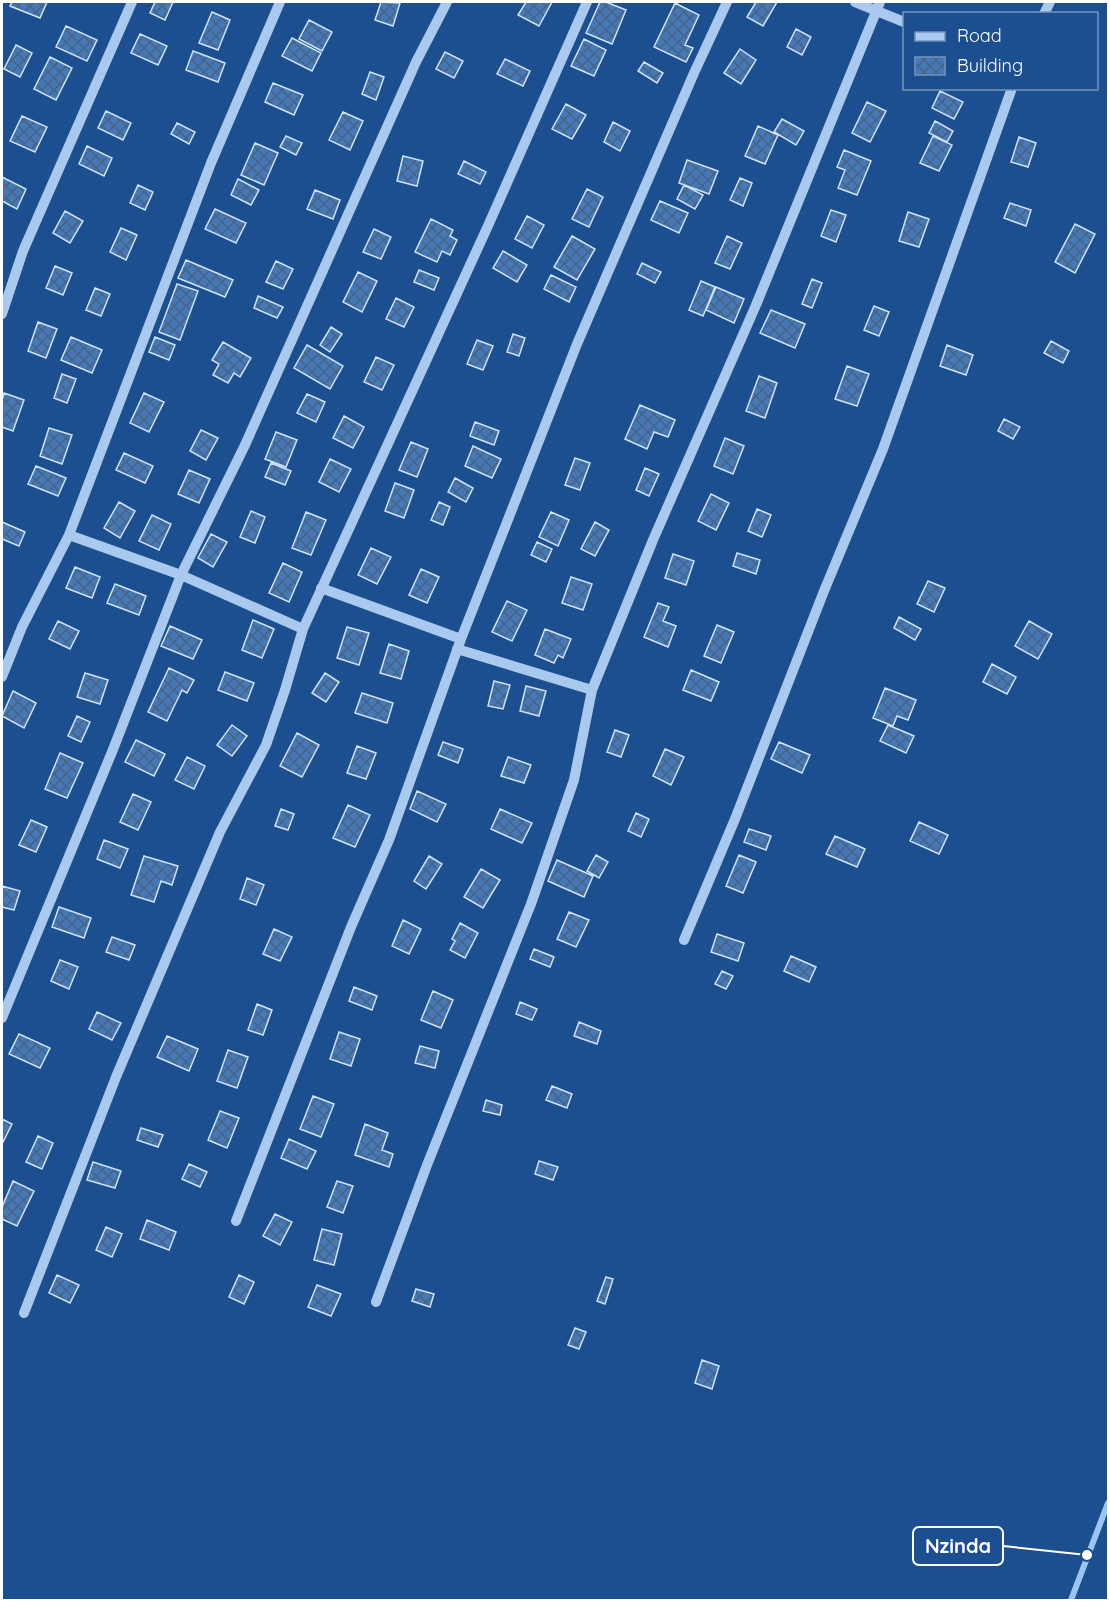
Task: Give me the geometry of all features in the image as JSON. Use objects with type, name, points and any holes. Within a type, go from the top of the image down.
[{"type":"street","points":[[2,314],[23,251],[132,2]]},
{"type":"street","points":[[2,677],[22,627],[69,536],[211,163],[280,2]]},
{"type":"street","points":[[2,1018],[112,752],[181,575],[245,445],[416,62],[447,2]]},
{"type":"street","points":[[24,1313],[116,1077],[220,832],[266,745],[303,629],[587,2]]},
{"type":"street","points":[[236,1221],[351,927],[389,840],[459,644],[577,344],[694,73],[728,2]]},
{"type":"street","points":[[855,2],[878,6],[903,21]]},
{"type":"street","points":[[376,1302],[531,903],[574,780],[592,690],[653,540],[756,305],[878,6]]},
{"type":"street","points":[[684,940],[735,819],[824,591],[883,449],[1011,90]]},
{"type":"street","points":[[69,536],[181,575],[303,629]]},
{"type":"street","points":[[321,588],[459,644],[592,690]]},
{"type":"building","points":[[12,2],[47,2],[40,18],[10,6]]},
{"type":"building","points":[[155,2],[173,2],[165,20],[150,13]]},
{"type":"building","points":[[381,2],[400,3],[393,26],[375,20]]},
{"type":"building","points":[[526,2],[552,2],[539,26],[518,15]]},
{"type":"building","points":[[600,2],[626,10],[612,44],[586,33]]},
{"type":"building","points":[[756,2],[777,2],[763,26],[747,17]]},
{"type":"building","points":[[675,3],[699,15],[685,45],[693,48],[686,62],[654,47]]},
{"type":"building","points":[[212,12],[230,20],[218,50],[199,43]]},
{"type":"building","points":[[309,20],[332,32],[322,51],[299,39]]},
{"type":"building","points":[[66,26],[97,40],[87,61],[56,47]]},
{"type":"building","points":[[796,29],[811,37],[802,55],[787,47]]},
{"type":"building","points":[[140,34],[167,46],[158,65],[131,53]]},
{"type":"building","points":[[292,38],[321,53],[312,71],[282,56]]},
{"type":"building","points":[[584,39],[606,50],[594,76],[571,66]]},
{"type":"building","points":[[16,45],[32,53],[20,77],[4,69]]},
{"type":"building","points":[[740,49],[756,60],[741,84],[724,73]]},
{"type":"building","points":[[193,51],[225,63],[218,82],[186,70]]},
{"type":"building","points":[[445,52],[463,61],[454,78],[436,69]]},
{"type":"building","points":[[50,57],[72,68],[56,100],[34,89]]},
{"type":"building","points":[[505,59],[530,71],[523,86],[497,74]]},
{"type":"building","points":[[644,62],[663,73],[657,83],[638,71]]},
{"type":"building","points":[[370,72],[384,77],[376,100],[362,94]]},
{"type":"building","points":[[273,83],[303,95],[294,115],[265,102]]},
{"type":"building","points":[[940,91],[963,102],[954,119],[932,108]]},
{"type":"building","points":[[867,102],[886,111],[870,142],[852,133]]},
{"type":"building","points":[[566,104],[586,115],[572,139],[552,129]]},
{"type":"building","points":[[106,111],[131,123],[123,140],[98,128]]},
{"type":"building","points":[[343,112],[363,121],[350,150],[329,140]]},
{"type":"building","points":[[22,116],[47,127],[35,152],[10,141]]},
{"type":"building","points":[[782,119],[804,131],[796,145],[774,132]]},
{"type":"building","points":[[935,121],[953,131],[947,142],[929,133]]},
{"type":"building","points":[[613,122],[630,131],[620,151],[604,142]]},
{"type":"building","points":[[177,123],[195,132],[189,144],[171,134]]},
{"type":"building","points":[[758,126],[778,135],[765,164],[745,156]]},
{"type":"building","points":[[286,136],[302,143],[296,155],[280,147]]},
{"type":"building","points":[[933,136],[952,145],[939,171],[920,163]]},
{"type":"building","points":[[1019,137],[1036,143],[1028,167],[1011,162]]},
{"type":"building","points":[[255,143],[278,153],[264,185],[241,175]]},
{"type":"building","points":[[87,146],[112,158],[104,176],[79,164]]},
{"type":"building","points":[[844,150],[871,161],[857,195],[838,188],[845,170],[837,167]]},
{"type":"building","points":[[403,156],[423,161],[417,186],[397,181]]},
{"type":"building","points":[[687,160],[718,171],[709,194],[679,183]]},
{"type":"building","points":[[464,161],[486,172],[480,184],[458,174]]},
{"type":"building","points":[[2,177],[26,189],[17,209],[2,201]]},
{"type":"building","points":[[740,178],[752,183],[743,206],[730,200]]},
{"type":"building","points":[[238,179],[259,190],[251,205],[231,195]]},
{"type":"building","points":[[138,185],[153,192],[145,210],[130,203]]},
{"type":"building","points":[[684,185],[703,195],[695,209],[677,199]]},
{"type":"building","points":[[587,189],[603,197],[589,227],[572,219]]},
{"type":"building","points":[[315,190],[340,200],[333,219],[307,209]]},
{"type":"building","points":[[660,201],[688,213],[679,233],[651,220]]},
{"type":"building","points":[[1010,203],[1031,210],[1026,226],[1004,218]]},
{"type":"building","points":[[215,209],[246,223],[236,243],[205,229]]},
{"type":"building","points":[[831,210],[846,215],[836,242],[821,236]]},
{"type":"building","points":[[65,211],[83,221],[70,243],[53,233]]},
{"type":"building","points":[[908,212],[929,219],[919,247],[899,241]]},
{"type":"building","points":[[527,216],[544,225],[532,248],[515,239]]},
{"type":"building","points":[[431,219],[453,230],[450,236],[457,240],[450,255],[442,251],[437,262],[415,252]]},
{"type":"building","points":[[1075,224],[1095,234],[1075,273],[1055,262]]},
{"type":"building","points":[[121,228],[137,235],[126,260],[110,252]]},
{"type":"building","points":[[374,229],[391,237],[381,259],[363,252]]},
{"type":"building","points":[[572,236],[595,249],[577,280],[554,267]]},
{"type":"building","points":[[727,236],[742,243],[730,269],[715,263]]},
{"type":"building","points":[[503,251],[527,265],[517,282],[493,268]]},
{"type":"building","points":[[186,260],[233,280],[225,297],[178,278]]},
{"type":"building","points":[[276,261],[293,269],[283,289],[266,282]]},
{"type":"building","points":[[642,263],[661,272],[655,283],[637,274]]},
{"type":"building","points":[[55,266],[72,273],[63,295],[46,288]]},
{"type":"building","points":[[419,270],[439,278],[434,290],[414,282]]},
{"type":"building","points":[[358,272],[377,281],[362,312],[343,302]]},
{"type":"building","points":[[551,275],[576,287],[569,302],[544,289]]},
{"type":"building","points":[[812,279],[822,283],[812,308],[802,304]]},
{"type":"building","points":[[701,281],[715,287],[703,316],[689,310]]},
{"type":"building","points":[[177,284],[198,291],[180,340],[159,332]]},
{"type":"building","points":[[716,287],[744,299],[734,323],[706,310]]},
{"type":"building","points":[[95,288],[110,294],[101,316],[86,310]]},
{"type":"building","points":[[258,296],[283,307],[277,318],[254,308]]},
{"type":"building","points":[[396,298],[414,307],[404,327],[386,319]]},
{"type":"building","points":[[874,306],[889,312],[879,336],[864,330]]},
{"type":"building","points":[[771,310],[805,324],[795,348],[760,333]]},
{"type":"building","points":[[38,322],[57,329],[46,358],[28,351]]},
{"type":"building","points":[[331,327],[342,334],[330,352],[320,345]]},
{"type":"building","points":[[513,334],[525,338],[519,356],[507,352]]},
{"type":"building","points":[[71,337],[102,350],[92,373],[61,360]]},
{"type":"building","points":[[155,337],[175,345],[169,360],[149,352]]},
{"type":"building","points":[[477,340],[493,346],[483,370],[467,364]]},
{"type":"building","points":[[1051,341],[1069,351],[1063,363],[1044,353]]},
{"type":"building","points":[[223,342],[251,358],[240,377],[234,373],[228,383],[213,375],[219,364],[212,360]]},
{"type":"building","points":[[307,345],[343,366],[330,389],[294,368]]},
{"type":"building","points":[[947,345],[973,355],[966,375],[940,366]]},
{"type":"building","points":[[376,357],[394,365],[382,390],[364,382]]},
{"type":"building","points":[[847,366],[869,374],[857,406],[835,399]]},
{"type":"building","points":[[62,374],[76,379],[67,403],[54,398]]},
{"type":"building","points":[[759,376],[777,383],[765,418],[746,411]]},
{"type":"building","points":[[4,393],[24,400],[13,431],[2,427]]},
{"type":"building","points":[[144,393],[164,402],[149,432],[130,423]]},
{"type":"building","points":[[307,394],[325,402],[316,422],[297,413]]},
{"type":"building","points":[[640,405],[675,420],[668,437],[654,432],[647,449],[625,439]]},
{"type":"building","points":[[344,416],[364,427],[353,448],[333,438]]},
{"type":"building","points":[[1004,419],[1020,427],[1013,439],[998,431]]},
{"type":"building","points":[[475,422],[499,431],[494,445],[470,436]]},
{"type":"building","points":[[49,428],[72,435],[62,464],[40,456]]},
{"type":"building","points":[[201,430],[218,438],[206,460],[190,451]]},
{"type":"building","points":[[276,432],[297,440],[286,467],[265,459]]},
{"type":"building","points":[[725,438],[744,446],[733,474],[714,466]]},
{"type":"building","points":[[411,442],[428,449],[417,477],[399,470]]},
{"type":"building","points":[[473,446],[501,459],[492,478],[465,466]]},
{"type":"building","points":[[124,453],[153,466],[145,483],[116,470]]},
{"type":"building","points":[[575,458],[590,463],[580,490],[565,485]]},
{"type":"building","points":[[330,459],[351,469],[339,492],[319,482]]},
{"type":"building","points":[[271,463],[291,471],[285,485],[265,477]]},
{"type":"building","points":[[36,466],[66,478],[58,496],[28,484]]},
{"type":"building","points":[[645,468],[659,474],[649,496],[636,490]]},
{"type":"building","points":[[189,470],[210,479],[199,503],[178,494]]},
{"type":"building","points":[[455,478],[473,488],[466,502],[448,492]]},
{"type":"building","points":[[395,483],[414,490],[404,518],[385,511]]},
{"type":"building","points":[[711,494],[729,503],[716,530],[698,521]]},
{"type":"building","points":[[119,502],[135,511],[120,538],[104,528]]},
{"type":"building","points":[[439,502],[450,507],[443,525],[431,520]]},
{"type":"building","points":[[757,509],[771,515],[762,537],[748,531]]},
{"type":"building","points":[[251,511],[265,517],[255,543],[240,537]]},
{"type":"building","points":[[306,512],[326,520],[311,555],[292,548]]},
{"type":"building","points":[[551,512],[569,520],[558,546],[539,537]]},
{"type":"building","points":[[152,515],[171,524],[159,550],[139,541]]},
{"type":"building","points":[[2,522],[25,532],[19,546],[2,539]]},
{"type":"building","points":[[595,522],[609,530],[595,556],[581,549]]},
{"type":"building","points":[[211,534],[227,542],[213,567],[198,558]]},
{"type":"building","points":[[537,542],[552,549],[546,562],[531,555]]},
{"type":"building","points":[[371,548],[391,557],[377,584],[358,575]]},
{"type":"building","points":[[737,553],[760,560],[756,574],[733,566]]},
{"type":"building","points":[[673,554],[694,561],[686,585],[665,578]]},
{"type":"building","points":[[283,563],[302,572],[289,602],[269,593]]},
{"type":"building","points":[[75,567],[100,577],[92,598],[66,588]]},
{"type":"building","points":[[421,569],[439,577],[427,603],[409,595]]},
{"type":"building","points":[[571,577],[592,584],[583,610],[562,603]]},
{"type":"building","points":[[928,581],[945,588],[934,612],[917,604]]},
{"type":"building","points":[[115,584],[146,596],[139,615],[107,603]]},
{"type":"building","points":[[507,601],[527,610],[512,641],[492,632]]},
{"type":"building","points":[[658,603],[669,607],[663,621],[676,626],[668,647],[644,637]]},
{"type":"building","points":[[899,617],[921,629],[915,640],[894,628]]},
{"type":"building","points":[[253,620],[274,629],[262,658],[242,650]]},
{"type":"building","points":[[58,621],[79,631],[70,649],[49,639]]},
{"type":"building","points":[[1029,621],[1052,634],[1038,659],[1015,646]]},
{"type":"building","points":[[717,625],[734,632],[721,663],[704,656]]},
{"type":"building","points":[[170,626],[202,640],[193,659],[161,646]]},
{"type":"building","points":[[347,627],[369,633],[359,665],[337,658]]},
{"type":"building","points":[[545,629],[571,639],[563,658],[558,655],[554,663],[535,655]]},
{"type":"building","points":[[389,644],[409,651],[401,679],[380,673]]},
{"type":"building","points":[[992,664],[1016,677],[1007,694],[983,682]]},
{"type":"building","points":[[169,668],[194,680],[187,693],[182,690],[167,721],[148,712]]},
{"type":"building","points":[[691,670],[719,682],[711,701],[683,690]]},
{"type":"building","points":[[225,672],[254,683],[247,701],[218,690]]},
{"type":"building","points":[[85,673],[108,680],[100,704],[77,697]]},
{"type":"building","points":[[325,673],[339,682],[326,702],[312,693]]},
{"type":"building","points":[[494,681],[510,685],[503,709],[488,706]]},
{"type":"building","points":[[526,686],[546,691],[539,716],[520,711]]},
{"type":"building","points":[[885,688],[916,700],[908,720],[897,716],[893,726],[873,718]]},
{"type":"building","points":[[13,691],[36,703],[24,728],[2,716]]},
{"type":"building","points":[[362,693],[393,703],[387,723],[355,713]]},
{"type":"building","points":[[77,716],[90,722],[81,742],[68,736]]},
{"type":"building","points":[[232,725],[247,736],[232,756],[217,745]]},
{"type":"building","points":[[888,725],[914,736],[906,753],[880,741]]},
{"type":"building","points":[[615,730],[629,735],[621,757],[607,752]]},
{"type":"building","points":[[297,733],[319,745],[302,777],[280,766]]},
{"type":"building","points":[[136,740],[165,754],[154,776],[125,762]]},
{"type":"building","points":[[443,742],[463,749],[458,763],[438,755]]},
{"type":"building","points":[[779,742],[810,755],[802,773],[771,759]]},
{"type":"building","points":[[357,746],[376,753],[366,779],[347,773]]},
{"type":"building","points":[[665,749],[684,757],[671,785],[653,776]]},
{"type":"building","points":[[60,753],[83,763],[67,798],[45,789]]},
{"type":"building","points":[[187,757],[205,766],[194,789],[175,780]]},
{"type":"building","points":[[508,757],[531,765],[524,783],[501,776]]},
{"type":"building","points":[[417,791],[446,804],[437,822],[410,809]]},
{"type":"building","points":[[133,794],[151,802],[138,830],[120,822]]},
{"type":"building","points":[[348,805],[370,815],[355,847],[333,838]]},
{"type":"building","points":[[281,809],[294,814],[288,830],[275,826]]},
{"type":"building","points":[[500,809],[532,823],[522,843],[491,829]]},
{"type":"building","points":[[636,813],[649,819],[641,837],[628,831]]},
{"type":"building","points":[[31,820],[47,827],[36,852],[19,845]]},
{"type":"building","points":[[919,822],[948,835],[939,854],[910,841]]},
{"type":"building","points":[[749,829],[771,836],[766,850],[744,842]]},
{"type":"building","points":[[835,836],[865,849],[857,867],[826,854]]},
{"type":"building","points":[[104,840],[128,849],[120,868],[97,859]]},
{"type":"building","points":[[596,855],[608,862],[599,878],[587,871]]},
{"type":"building","points":[[739,855],[756,862],[743,893],[726,886]]},
{"type":"building","points":[[144,856],[178,866],[172,885],[161,881],[154,902],[131,895]]},
{"type":"building","points":[[429,856],[442,864],[426,889],[414,881]]},
{"type":"building","points":[[557,860],[593,876],[584,897],[548,881]]},
{"type":"building","points":[[481,869],[500,880],[483,908],[464,897]]},
{"type":"building","points":[[247,878],[264,885],[256,905],[240,899]]},
{"type":"building","points":[[2,886],[20,891],[14,910],[2,907]]},
{"type":"building","points":[[59,907],[91,918],[84,938],[52,927]]},
{"type":"building","points":[[569,912],[589,920],[576,947],[557,939]]},
{"type":"building","points":[[403,920],[421,929],[409,954],[392,946]]},
{"type":"building","points":[[460,923],[478,933],[465,958],[450,950],[455,941],[452,939]]},
{"type":"building","points":[[274,929],[292,937],[280,961],[263,954]]},
{"type":"building","points":[[717,934],[744,943],[738,961],[711,952]]},
{"type":"building","points":[[112,937],[135,945],[129,960],[106,952]]},
{"type":"building","points":[[534,949],[554,957],[550,967],[530,959]]},
{"type":"building","points":[[791,956],[816,967],[809,982],[784,971]]},
{"type":"building","points":[[60,960],[78,967],[69,989],[51,981]]},
{"type":"building","points":[[722,971],[733,976],[726,989],[715,984]]},
{"type":"building","points":[[354,987],[377,996],[372,1010],[349,1001]]},
{"type":"building","points":[[433,991],[453,1000],[441,1028],[421,1020]]},
{"type":"building","points":[[520,1002],[537,1009],[532,1020],[516,1014]]},
{"type":"building","points":[[257,1004],[272,1010],[263,1035],[248,1030]]},
{"type":"building","points":[[97,1012],[121,1023],[112,1040],[89,1029]]},
{"type":"building","points":[[579,1022],[601,1031],[597,1044],[574,1036]]},
{"type":"building","points":[[339,1032],[360,1039],[351,1066],[330,1059]]},
{"type":"building","points":[[19,1034],[50,1048],[40,1068],[9,1054]]},
{"type":"building","points":[[167,1036],[198,1049],[189,1071],[157,1057]]},
{"type":"building","points":[[420,1046],[439,1051],[435,1068],[415,1063]]},
{"type":"building","points":[[228,1050],[248,1057],[237,1088],[217,1081]]},
{"type":"building","points":[[552,1086],[572,1094],[567,1108],[546,1100]]},
{"type":"building","points":[[313,1096],[334,1104],[321,1137],[300,1129]]},
{"type":"building","points":[[486,1100],[502,1105],[500,1115],[483,1111]]},
{"type":"building","points":[[220,1111],[239,1118],[227,1148],[208,1140]]},
{"type":"building","points":[[2,1119],[12,1124],[3,1142],[2,1141]]},
{"type":"building","points":[[365,1124],[388,1133],[382,1150],[393,1154],[389,1167],[355,1155]]},
{"type":"building","points":[[141,1128],[163,1135],[158,1147],[137,1140]]},
{"type":"building","points":[[38,1136],[53,1143],[42,1169],[26,1162]]},
{"type":"building","points":[[289,1139],[316,1151],[307,1169],[281,1158]]},
{"type":"building","points":[[539,1161],[558,1167],[553,1180],[535,1174]]},
{"type":"building","points":[[93,1162],[121,1171],[115,1188],[87,1180]]},
{"type":"building","points":[[189,1164],[207,1172],[200,1187],[182,1179]]},
{"type":"building","points":[[13,1181],[34,1191],[17,1226],[2,1219],[2,1207]]},
{"type":"building","points":[[337,1181],[353,1186],[343,1213],[327,1207]]},
{"type":"building","points":[[275,1214],[292,1222],[280,1245],[263,1236]]},
{"type":"building","points":[[147,1220],[176,1232],[169,1250],[140,1239]]},
{"type":"building","points":[[106,1227],[122,1234],[112,1257],[96,1250]]},
{"type":"building","points":[[322,1229],[342,1234],[334,1265],[314,1260]]},
{"type":"building","points":[[57,1275],[79,1285],[70,1303],[49,1293]]},
{"type":"building","points":[[239,1275],[254,1282],[244,1304],[229,1297]]},
{"type":"building","points":[[606,1277],[613,1279],[605,1304],[597,1301]]},
{"type":"building","points":[[317,1285],[341,1294],[331,1316],[308,1307]]},
{"type":"building","points":[[416,1289],[434,1294],[430,1307],[412,1301]]},
{"type":"building","points":[[575,1328],[586,1332],[579,1349],[568,1345]]},
{"type":"building","points":[[702,1360],[719,1366],[712,1389],[695,1383]]},
{"type":"waterway","points":[[1071,1600],[1108,1503]]},
{"type":"place","name":"Nzinda","points":[[1087,1555]]}]
